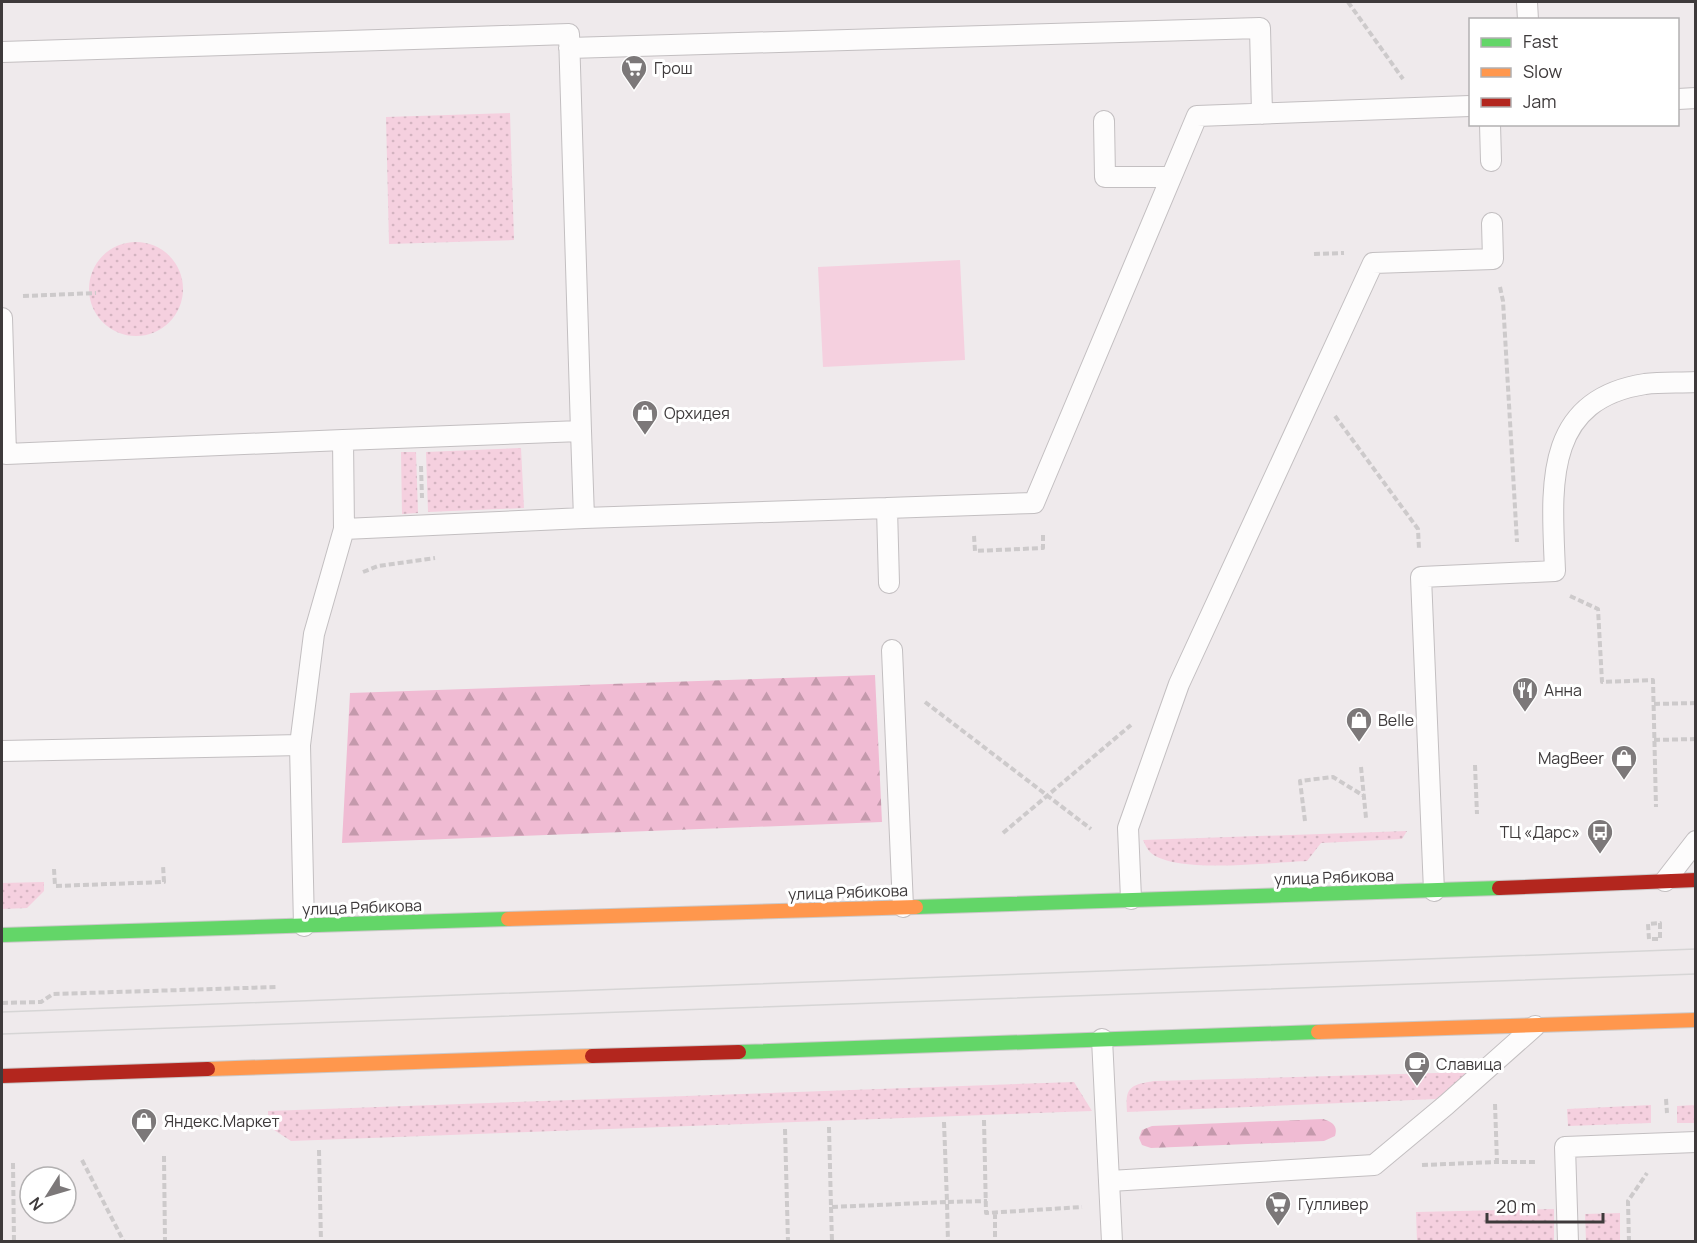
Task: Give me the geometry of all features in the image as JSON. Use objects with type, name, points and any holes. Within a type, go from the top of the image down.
[{"type":"main road","name":"улица Рябикова","points":[[2,935],[1434,891],[1695,880]]},
{"type":"main road","points":[[2,1076],[1695,1020]]},
{"type":"lane","points":[[1527,2],[1528,18]]},
{"type":"lane","points":[[569,48],[1260,28],[1262,114]]},
{"type":"lane","points":[[2,52],[569,34],[584,518]]},
{"type":"lane","points":[[1679,99],[1695,98]]},
{"type":"lane","points":[[344,529],[584,518],[1034,503],[1197,116],[1469,106]]},
{"type":"lane","points":[[1104,121],[1105,177],[1171,177]]},
{"type":"lane","points":[[1490,126],[1491,161]]},
{"type":"lane","points":[[1131,899],[1128,828],[1179,684],[1373,262],[1492,259],[1492,224]]},
{"type":"lane","points":[[2,318],[6,454],[581,431]]},
{"type":"lane","points":[[1434,891],[1421,577],[1555,571],[1553,502],[1555,475],[1568,434],[1578,416],[1592,403],[1608,394],[1646,384],[1695,382]]},
{"type":"lane","points":[[304,926],[300,745],[314,634],[344,529],[343,440]]},
{"type":"lane","points":[[887,508],[889,583]]},
{"type":"lane","points":[[892,650],[903,907]]},
{"type":"lane","points":[[2,751],[300,745]]},
{"type":"lane","points":[[1665,881],[1695,841]]},
{"type":"lane","points":[[1110,1181],[1374,1165],[1446,1106],[1535,1025]]},
{"type":"lane","points":[[1102,1039],[1113,1242]]},
{"type":"lane","points":[[1568,1242],[1566,1147],[1695,1142]]},
{"type":"path","points":[[1348,2],[1424,108]]},
{"type":"path","points":[[13,296],[96,293]]},
{"type":"path","points":[[1503,301],[1516,520]]},
{"type":"path","points":[[1315,389],[1418,529],[1421,577]]},
{"type":"path","points":[[420,437],[423,525]]},
{"type":"path","points":[[974,532],[975,551],[1044,548],[1043,525]]},
{"type":"path","points":[[360,574],[378,566],[445,556]]},
{"type":"path","points":[[1569,595],[1598,609],[1602,682],[1653,680],[1656,807]]},
{"type":"path","points":[[893,678],[1091,829]]},
{"type":"path","points":[[1654,704],[1695,703]]},
{"type":"path","points":[[1003,832],[1136,722]]},
{"type":"path","points":[[1654,740],[1695,739]]},
{"type":"path","points":[[1475,765],[1477,814]]},
{"type":"path","points":[[1361,767],[1366,818]]},
{"type":"path","points":[[1305,820],[1300,781],[1333,777],[1364,796]]},
{"type":"path","points":[[54,869],[54,885],[118,884],[164,882],[163,865]]},
{"type":"path","points":[[1660,923],[1660,939],[1648,939],[1648,924],[1660,923]]},
{"type":"path","points":[[2,1003],[41,1002],[53,994],[277,987]]},
{"type":"path","points":[[1495,1104],[1497,1162]]},
{"type":"path","points":[[984,1120],[987,1213],[1111,1206]]},
{"type":"path","points":[[944,1122],[948,1242]]},
{"type":"path","points":[[829,1127],[832,1242]]},
{"type":"path","points":[[785,1129],[788,1242]]},
{"type":"path","points":[[319,1150],[321,1242]]},
{"type":"path","points":[[164,1156],[165,1242]]},
{"type":"path","points":[[82,1160],[124,1242]]},
{"type":"path","points":[[1421,1165],[1537,1161]]},
{"type":"path","points":[[13,1163],[15,1242]]},
{"type":"path","points":[[831,1207],[987,1201]]},
{"type":"path","points":[[995,1213],[995,1242]]},
{"type":"shaded area","points":[[510,113],[514,240],[389,244],[386,117]]},
{"type":"shaded area","points":[[136,242],[154,246],[169,256],[179,271],[183,289],[179,307],[169,322],[154,332],[136,336],[118,332],[103,322],[93,307],[89,289],[93,271],[103,256],[118,246]]},
{"type":"shaded area","points":[[960,260],[965,360],[823,367],[818,267]]},
{"type":"shaded area","points":[[521,448],[524,508],[428,512],[426,452]]},
{"type":"shaded area","points":[[401,452],[416,452],[418,513],[402,514]]},
{"type":"shaded area","points":[[1407,831],[1402,839],[1321,843],[1307,861],[1225,866],[1180,863],[1162,859],[1150,852],[1143,840]]},
{"type":"shaded area","points":[[44,882],[44,891],[27,908],[2,909],[2,883]]},
{"type":"shaded area","points":[[1470,1072],[1437,1099],[1127,1112],[1128,1092],[1134,1086],[1154,1081]]},
{"type":"shaded area","points":[[1074,1082],[1092,1111],[291,1141],[268,1126],[268,1111]]},
{"type":"shaded area","points":[[1651,1105],[1651,1123],[1568,1126],[1567,1109]]},
{"type":"shaded area","points":[[1695,1105],[1695,1123],[1677,1123],[1677,1106]]},
{"type":"shaded area","points":[[1554,1209],[1554,1241],[1417,1241],[1416,1212]]},
{"type":"shaded area","points":[[1620,1213],[1620,1241],[1586,1241],[1585,1214]]},
{"type":"green space","points":[[875,675],[882,822],[342,843],[350,693]]},
{"type":"green space","points":[[1323,1119],[1332,1123],[1336,1130],[1335,1136],[1324,1141],[1151,1148],[1142,1145],[1139,1138],[1142,1130],[1152,1126]]},
{"type":"tram line","points":[[2,1012],[1696,949]]},
{"type":"tram line","points":[[2,1034],[1696,974]]},
{"type":"traffic: fast","points":[[916,907],[1499,888]]},
{"type":"traffic: fast","points":[[2,935],[508,919]]},
{"type":"traffic: fast","points":[[739,1052],[1318,1032]]},
{"type":"traffic: slow","points":[[508,919],[916,907]]},
{"type":"traffic: slow","points":[[1318,1032],[1696,1020]]},
{"type":"traffic: slow","points":[[208,1069],[592,1056]]},
{"type":"traffic: jam","points":[[1499,888],[1696,880]]},
{"type":"traffic: jam","points":[[592,1056],[739,1052]]},
{"type":"traffic: jam","points":[[2,1076],[208,1069]]},
{"type":"place","name":"Грош","points":[[634,91]]},
{"type":"place","name":"Орхидея","points":[[645,436]]},
{"type":"place","name":"Анна","points":[[1525,713]]},
{"type":"place","name":"Belle","points":[[1359,743]]},
{"type":"place","name":"MagBeer","points":[[1624,781]]},
{"type":"place","name":"ТЦ «Дарс»","points":[[1600,855]]},
{"type":"place","name":"Славица","points":[[1417,1087]]},
{"type":"place","name":"Яндекс.Маркет","points":[[144,1144]]},
{"type":"place","name":"Гулливер","points":[[1278,1227]]}]
